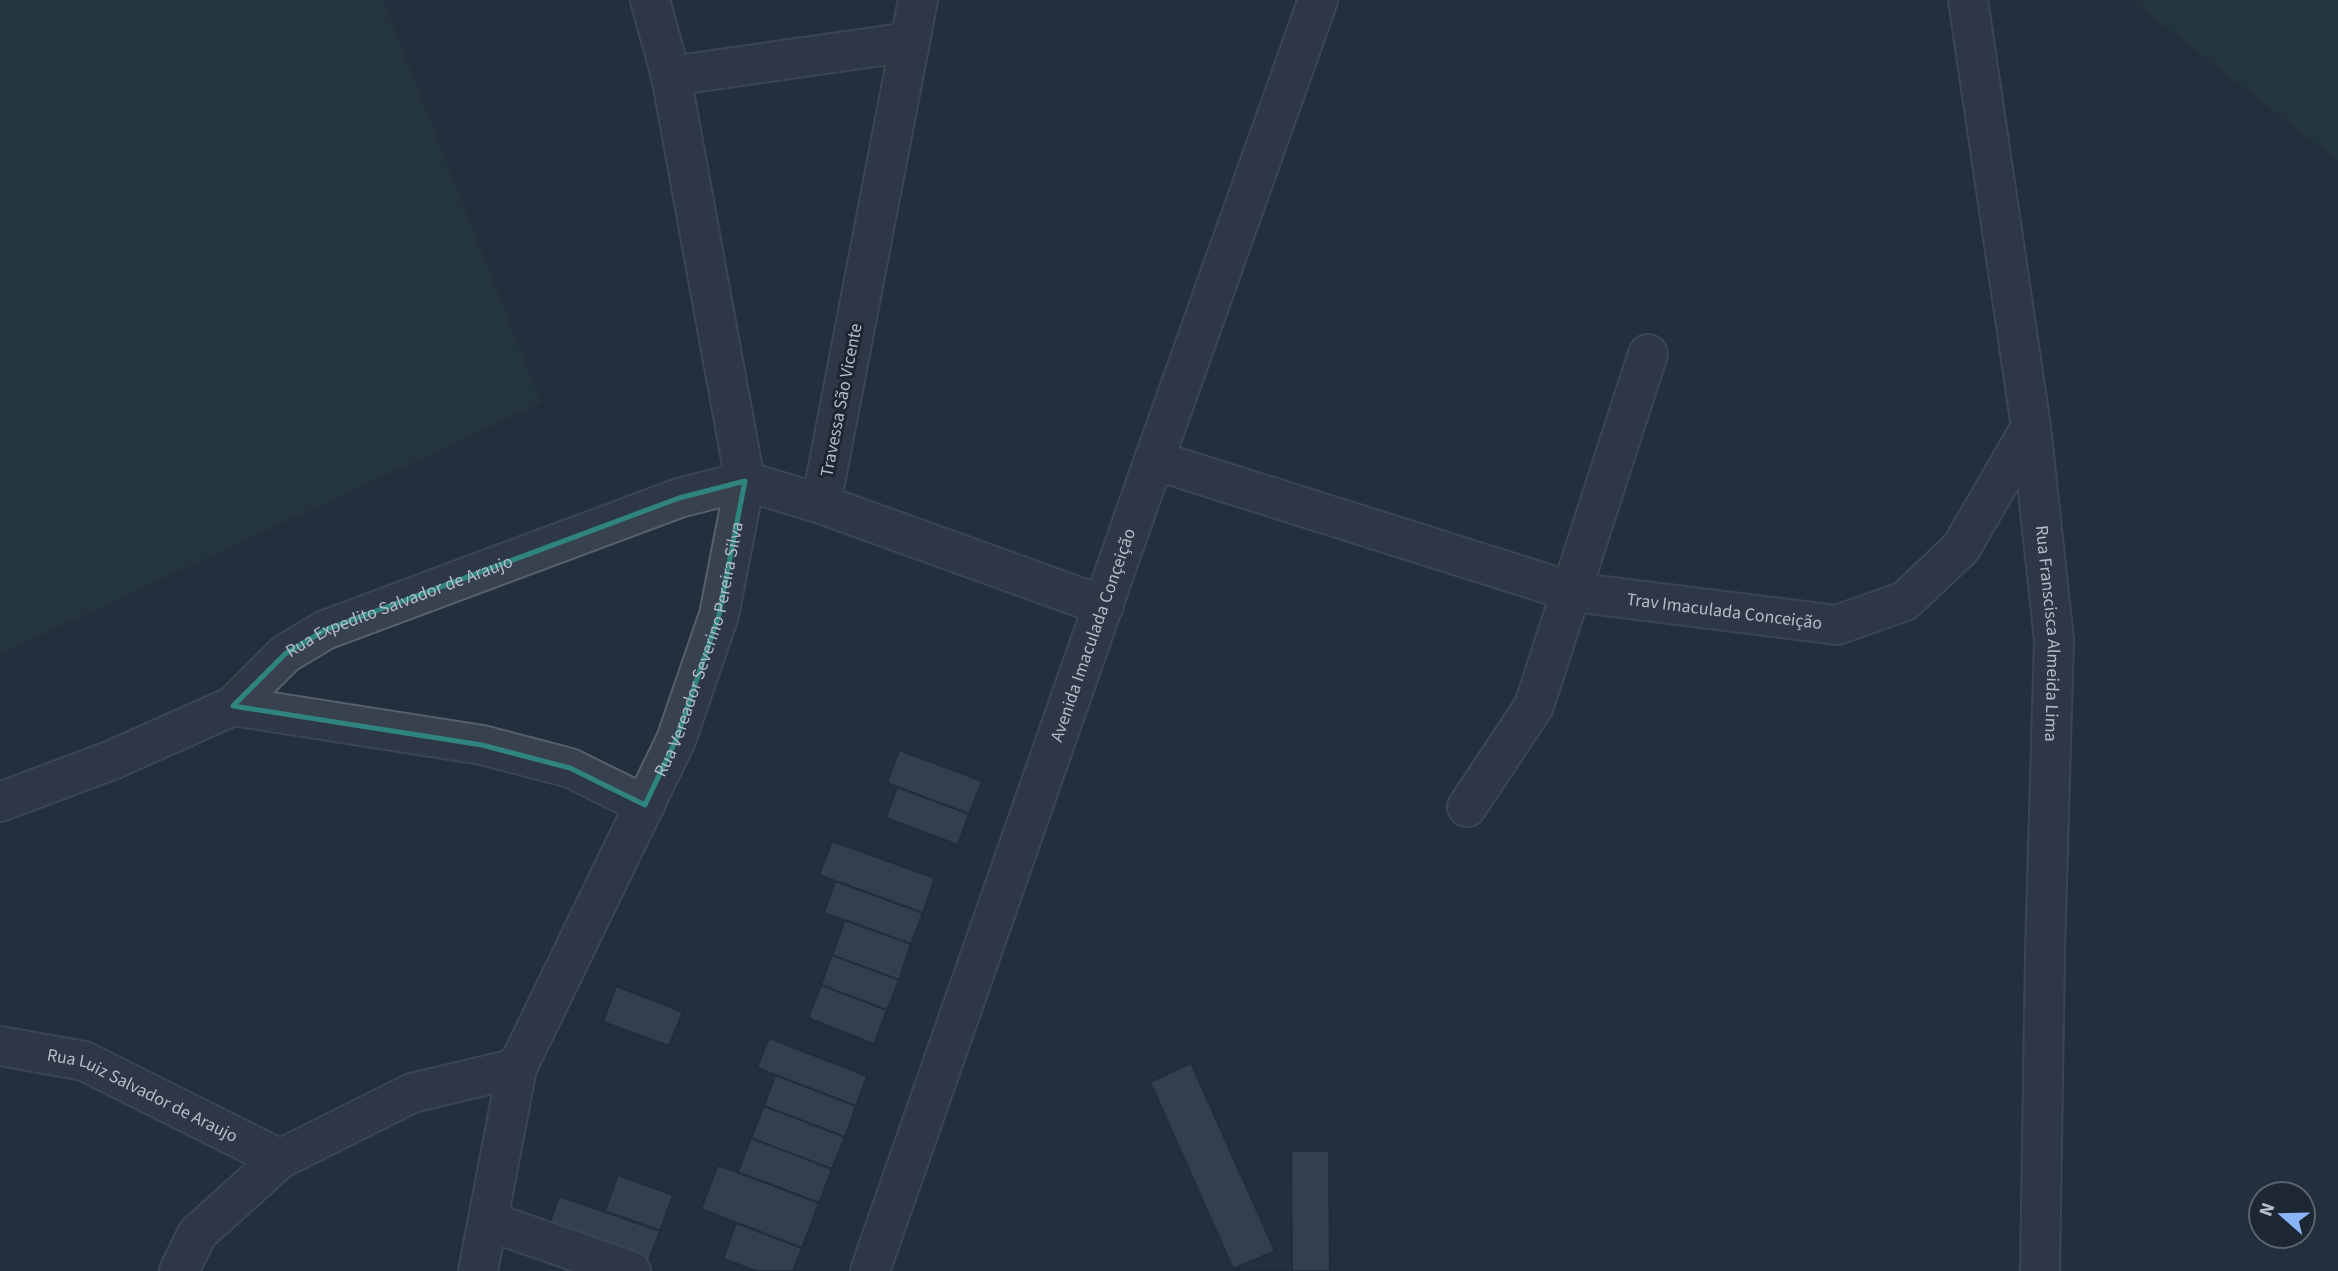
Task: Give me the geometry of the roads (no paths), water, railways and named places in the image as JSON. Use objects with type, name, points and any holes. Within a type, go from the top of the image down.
[{"type":"street","name":"Rua Vereador Severino Pereira Silva","points":[[478,1271],[517,1068],[676,740],[719,615],[745,481],[671,76],[650,0]]},
{"type":"street","name":"Travessa São Vicente","points":[[821,504],[918,0]]},
{"type":"street","name":"Avenida Imaculada Conçeição","points":[[870,1271],[1318,0]]},
{"type":"street","name":"Rua Franscisca Almeida Lima","points":[[1968,0],[2031,427],[2054,640],[2040,1271]]},
{"type":"street","points":[[671,76],[909,42]]},
{"type":"street","points":[[1467,807],[1534,706],[1648,354]]},
{"type":"street","name":"Trav Imaculada Conceição","points":[[1154,460],[1573,592],[1837,625],[1905,601],[1961,548],[2031,427]]},
{"type":"street","points":[[745,481],[821,504],[1104,606]]},
{"type":"street","name":"Rua Expedito Salvador de Araujo","points":[[0,802],[111,760],[233,706],[285,654],[325,631],[679,498],[745,481]]},
{"type":"street","points":[[233,706],[482,745],[570,768],[645,804]]},
{"type":"street","name":"Rua Luiz Salvador de Araujo","points":[[0,1046],[84,1061],[280,1160]]},
{"type":"street","points":[[179,1271],[197,1234],[280,1160],[412,1093],[517,1068]]},
{"type":"street","points":[[488,1222],[631,1271]]}]
